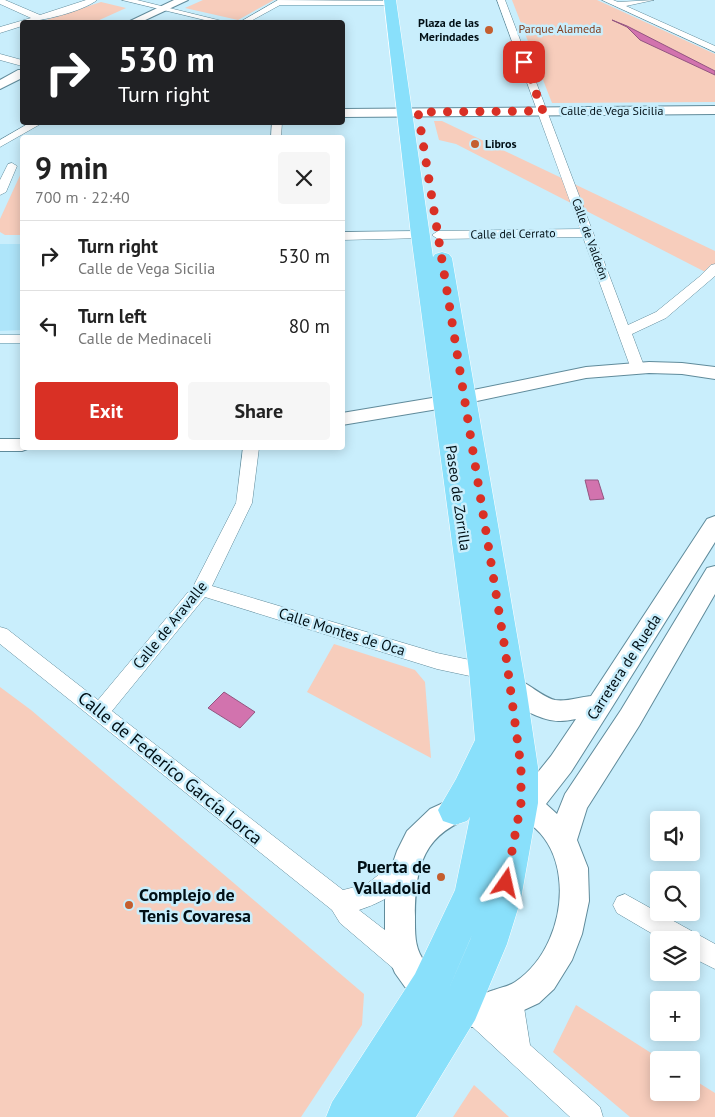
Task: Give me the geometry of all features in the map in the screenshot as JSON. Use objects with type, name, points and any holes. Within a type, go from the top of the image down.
[{"type":"main road","name":"Paseo de Zorrilla","points":[[393,1],[431,228],[454,400],[492,735],[513,803]]},
{"type":"main road","name":"Paseo de Zorrilla","points":[[411,112],[432,197]]},
{"type":"main road","name":"Paseo de Zorrilla","points":[[442,992],[488,944],[503,899],[513,803],[521,767],[511,687],[454,400]]},
{"type":"main road","points":[[455,810],[480,765],[492,735]]},
{"type":"main road","points":[[347,1117],[442,992]]},
{"type":"main road","points":[[392,1117],[442,992]]},
{"type":"street","points":[[33,20],[77,7],[93,0]]},
{"type":"street","points":[[126,0],[213,20]]},
{"type":"street","points":[[138,20],[183,0]]},
{"type":"street","name":"Calle de Valdeón","points":[[502,0],[637,366]]},
{"type":"street","points":[[606,0],[715,49]]},
{"type":"street","points":[[618,5],[650,0]]},
{"type":"street","points":[[0,1],[39,18]]},
{"type":"street","points":[[248,20],[281,2],[393,1]]},
{"type":"street","points":[[0,30],[20,24]]},
{"type":"street","points":[[694,40],[708,36]]},
{"type":"street","points":[[0,57],[20,62]]},
{"type":"street","points":[[0,85],[20,74]]},
{"type":"street","name":"Calle de Vega Sicilia","points":[[345,113],[715,110]]},
{"type":"street","points":[[0,144],[34,125]]},
{"type":"street","points":[[0,166],[17,166]]},
{"type":"street","points":[[0,192],[17,166]]},
{"type":"street","name":"Calle del Cerrato","points":[[345,236],[431,228],[587,233]]},
{"type":"street","points":[[624,332],[661,315],[704,280],[715,268]]},
{"type":"street","points":[[0,339],[20,339]]},
{"type":"street","points":[[345,418],[454,400],[554,377],[637,366],[715,373]]},
{"type":"street","points":[[0,445],[20,445]]},
{"type":"street","name":"Calle de Aravalle","points":[[100,711],[201,590],[244,503],[251,450]]},
{"type":"street","name":"Carretera de Rueda","points":[[513,803],[559,768],[715,524]]},
{"type":"street","name":"Carretera de Rueda","points":[[562,841],[576,802],[630,718],[715,574]]},
{"type":"street","name":"Calle Montes de Oca","points":[[201,590],[437,661],[484,671]]},
{"type":"street","name":"Calle de Federico García Lorca","points":[[0,634],[340,902],[348,915],[518,1051],[590,1117]]},
{"type":"street","points":[[511,687],[536,704],[558,711],[600,705]]},
{"type":"street","points":[[472,803],[513,803],[541,815],[562,841],[573,866],[575,893],[567,934],[549,971],[531,990],[512,1001],[442,992],[400,942],[399,893],[404,868],[414,846],[425,830],[439,819],[472,803]]},
{"type":"street","points":[[340,902],[366,897],[385,888],[404,868]]},
{"type":"street","points":[[625,905],[670,931]]},
{"type":"street","points":[[700,948],[715,957]]},
{"type":"street","points":[[512,1001],[518,1051]]},
{"type":"shaded area","points":[[612,20],[627,26],[715,71],[715,75],[640,40],[627,27]]},
{"type":"shaded area","points":[[0,244],[20,244],[20,330],[0,331]]},
{"type":"shaded area","points":[[585,480],[598,480],[604,499],[590,500]]},
{"type":"shaded area","points":[[224,692],[255,712],[240,728],[208,708]]},
{"type":"green space","points":[[203,0],[274,0],[238,20],[185,8]]},
{"type":"green space","name":"Parque Alameda","points":[[512,0],[597,0],[715,54],[715,102],[552,103]]},
{"type":"green space","points":[[101,2],[126,8],[99,20],[46,20]]},
{"type":"green space","points":[[434,121],[442,121],[715,251],[715,277],[456,144],[439,140]]},
{"type":"green space","points":[[20,175],[20,235],[5,235],[0,232],[0,219]]},
{"type":"green space","points":[[334,644],[415,670],[425,682],[431,758],[307,692]]},
{"type":"green space","name":"Complejo de Tenis Covaresa","points":[[0,687],[31,710],[364,994],[362,1025],[301,1117],[0,1117]]},
{"type":"green space","points":[[576,1005],[650,1052],[650,1101],[700,1101],[700,1084],[715,1093],[715,1117],[630,1117],[553,1052]]},
{"type":"green space","points":[[474,1085],[509,1117],[453,1117]]},
{"type":"place","name":"Plaza de las Merindades","points":[[489,30]]},
{"type":"place","name":"Libros","points":[[475,144]]},
{"type":"place","name":"Puerta de Valladolid","points":[[441,877]]},
{"type":"place","name":"Complejo de Tenis Covaresa","points":[[129,905]]},
{"type":"route","points":[[506,883],[521,803],[521,767],[511,687],[418,112],[543,111],[524,62]]}]
